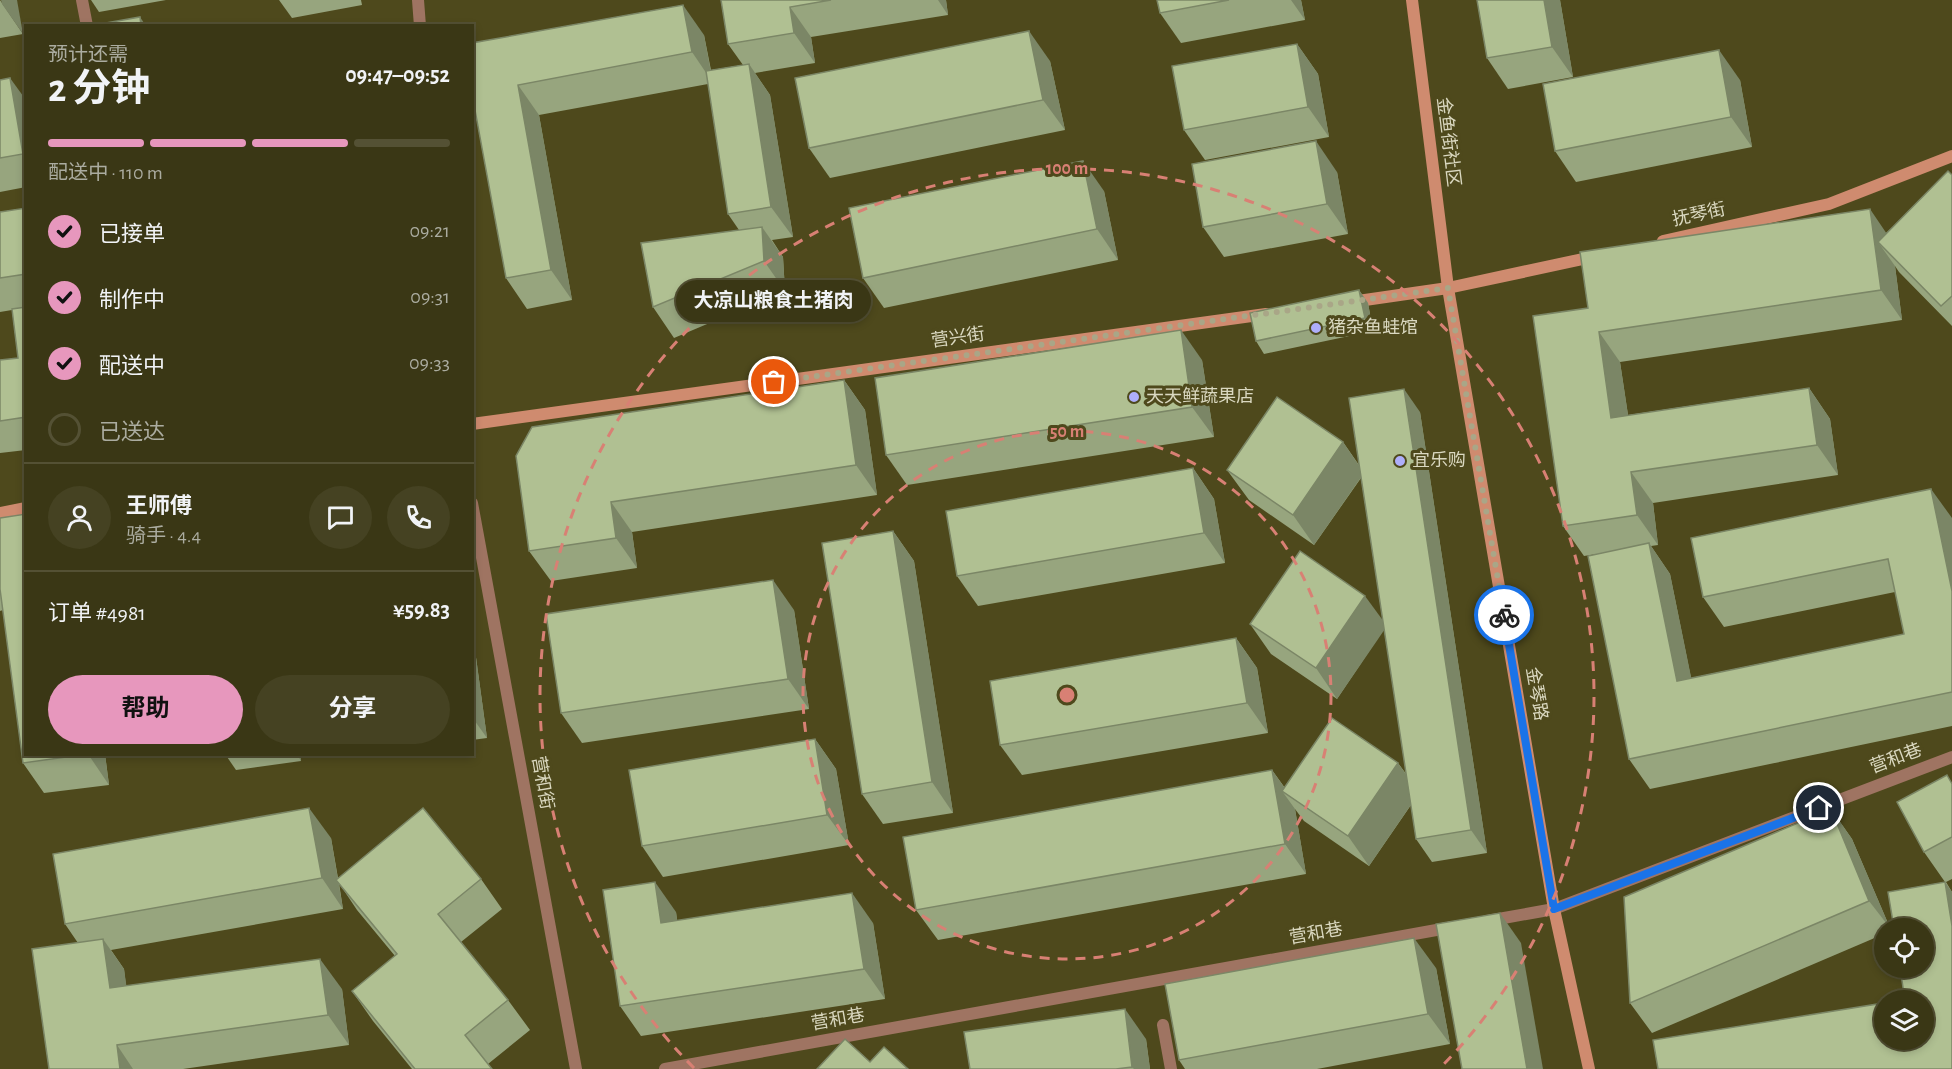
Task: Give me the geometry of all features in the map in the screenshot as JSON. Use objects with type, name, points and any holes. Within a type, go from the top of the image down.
[{"type":"street","points":[[82,0],[87,24]]},
{"type":"street","points":[[418,0],[420,24]]},
{"type":"street","name":"金鱼街社区","points":[[1412,0],[1448,288]]},
{"type":"street","name":"抚琴街","points":[[1656,243],[1829,204],[1952,156]]},
{"type":"street","points":[[1342,303],[1448,288],[1610,253]]},
{"type":"street","name":"金琴路","points":[[1448,288],[1554,909],[1588,1069]]},
{"type":"street","name":"营兴街","points":[[474,424],[1284,311]]},
{"type":"street","points":[[0,513],[24,508]]},
{"type":"street","name":"营和街","points":[[474,514],[576,1069]]},
{"type":"street","name":"营和巷","points":[[665,1069],[1554,909],[1952,757]]},
{"type":"street","points":[[1163,1025],[1171,1069]]},
{"type":"building","points":[[721,0],[831,0],[790,7],[794,33],[728,44]]},
{"type":"building","points":[[1157,0],[1229,0],[1160,13]]},
{"type":"building","points":[[1477,0],[1544,0],[1552,47],[1487,58]]},
{"type":"building","points":[[683,5],[692,52],[518,85],[551,270],[506,278],[474,105],[474,43]]},
{"type":"building","points":[[140,17],[141,24],[100,24]]},
{"type":"building","points":[[1029,31],[1043,100],[809,148],[795,78]]},
{"type":"building","points":[[1297,44],[1308,107],[1184,130],[1172,66]]},
{"type":"building","points":[[1719,50],[1731,117],[1555,151],[1543,84]]},
{"type":"building","points":[[749,64],[771,207],[728,214],[706,71]]},
{"type":"building","points":[[10,78],[23,154],[0,158],[0,80]]},
{"type":"building","points":[[1316,141],[1327,204],[1203,227],[1192,164]]},
{"type":"building","points":[[1083,161],[1097,229],[863,278],[849,208]]},
{"type":"building","points":[[1948,171],[1952,175],[1952,296],[1941,306],[1878,242]]},
{"type":"building","points":[[24,208],[24,274],[0,278],[0,212]]},
{"type":"building","points":[[1870,209],[1881,290],[1599,332],[1611,418],[1809,388],[1817,445],[1631,472],[1637,515],[1563,526],[1533,316],[1588,308],[1580,252]]},
{"type":"building","points":[[762,227],[764,261],[653,307],[641,243]]},
{"type":"building","points":[[1359,290],[1365,318],[1256,341],[1250,313]]},
{"type":"building","points":[[24,307],[24,417],[0,421],[0,360],[18,358],[12,309]]},
{"type":"building","points":[[1181,330],[1192,407],[886,455],[875,378]]},
{"type":"building","points":[[844,380],[856,465],[611,502],[616,538],[529,551],[516,456],[532,427]]},
{"type":"building","points":[[1404,389],[1471,830],[1416,839],[1349,398]]},
{"type":"building","points":[[1277,397],[1343,442],[1293,515],[1227,470]]},
{"type":"building","points":[[1193,468],[1204,533],[957,576],[946,511]]},
{"type":"building","points":[[1931,489],[1952,591],[1952,692],[1629,759],[1588,556],[1649,543],[1677,681],[1904,634],[1888,559],[1703,597],[1691,538]]},
{"type":"building","points":[[24,514],[24,756],[74,756],[23,763],[0,589],[0,518]]},
{"type":"building","points":[[893,531],[932,782],[862,794],[822,543]]},
{"type":"building","points":[[1300,551],[1365,596],[1316,668],[1250,624]]},
{"type":"building","points":[[773,580],[788,679],[561,713],[546,614]]},
{"type":"building","points":[[1236,638],[1247,703],[1000,745],[990,681]]},
{"type":"building","points":[[1332,718],[1398,763],[1348,836],[1282,791]]},
{"type":"building","points":[[815,739],[827,815],[642,846],[629,770]]},
{"type":"building","points":[[1272,770],[1285,844],[916,910],[903,837]]},
{"type":"building","points":[[1947,775],[1952,784],[1952,837],[1924,852],[1897,802]]},
{"type":"building","points":[[309,808],[322,878],[65,924],[53,854]]},
{"type":"building","points":[[423,808],[481,879],[438,914],[508,1000],[465,1035],[492,1069],[415,1069],[352,991],[397,954],[336,880]]},
{"type":"building","points":[[1831,809],[1869,901],[1630,1003],[1624,897]]},
{"type":"building","points":[[655,882],[661,923],[852,893],[864,969],[620,1006],[603,890]]},
{"type":"building","points":[[1945,882],[1952,926],[1952,1069],[1658,1069],[1653,1040],[1874,1005],[1874,1050],[1934,1050],[1934,990],[1903,990],[1902,978],[1934,978],[1934,918],[1892,918],[1888,892]]},
{"type":"building","points":[[1500,913],[1527,1069],[1462,1069],[1436,924]]},
{"type":"building","points":[[1414,938],[1428,1014],[1179,1060],[1165,984]]},
{"type":"building","points":[[103,939],[110,988],[320,959],[328,1015],[117,1045],[120,1069],[49,1069],[32,949]]},
{"type":"building","points":[[1125,1009],[1132,1067],[1116,1069],[970,1069],[964,1032]]},
{"type":"building","points":[[845,1039],[870,1062],[884,1047],[908,1069],[817,1069]]},
{"type":"way so far","points":[[774,382],[1448,288],[1504,615]]},
{"type":"place","name":"猪杂鱼蛙馆","points":[[1316,328]]},
{"type":"place","name":"大凉山粮食土猪肉","points":[[774,382]]},
{"type":"place","name":"天天鲜蔬果店","points":[[1134,397]]},
{"type":"place","name":"宜乐购","points":[[1400,461]]},
{"type":"route","points":[[1504,615],[1554,909],[1819,808]]}]
